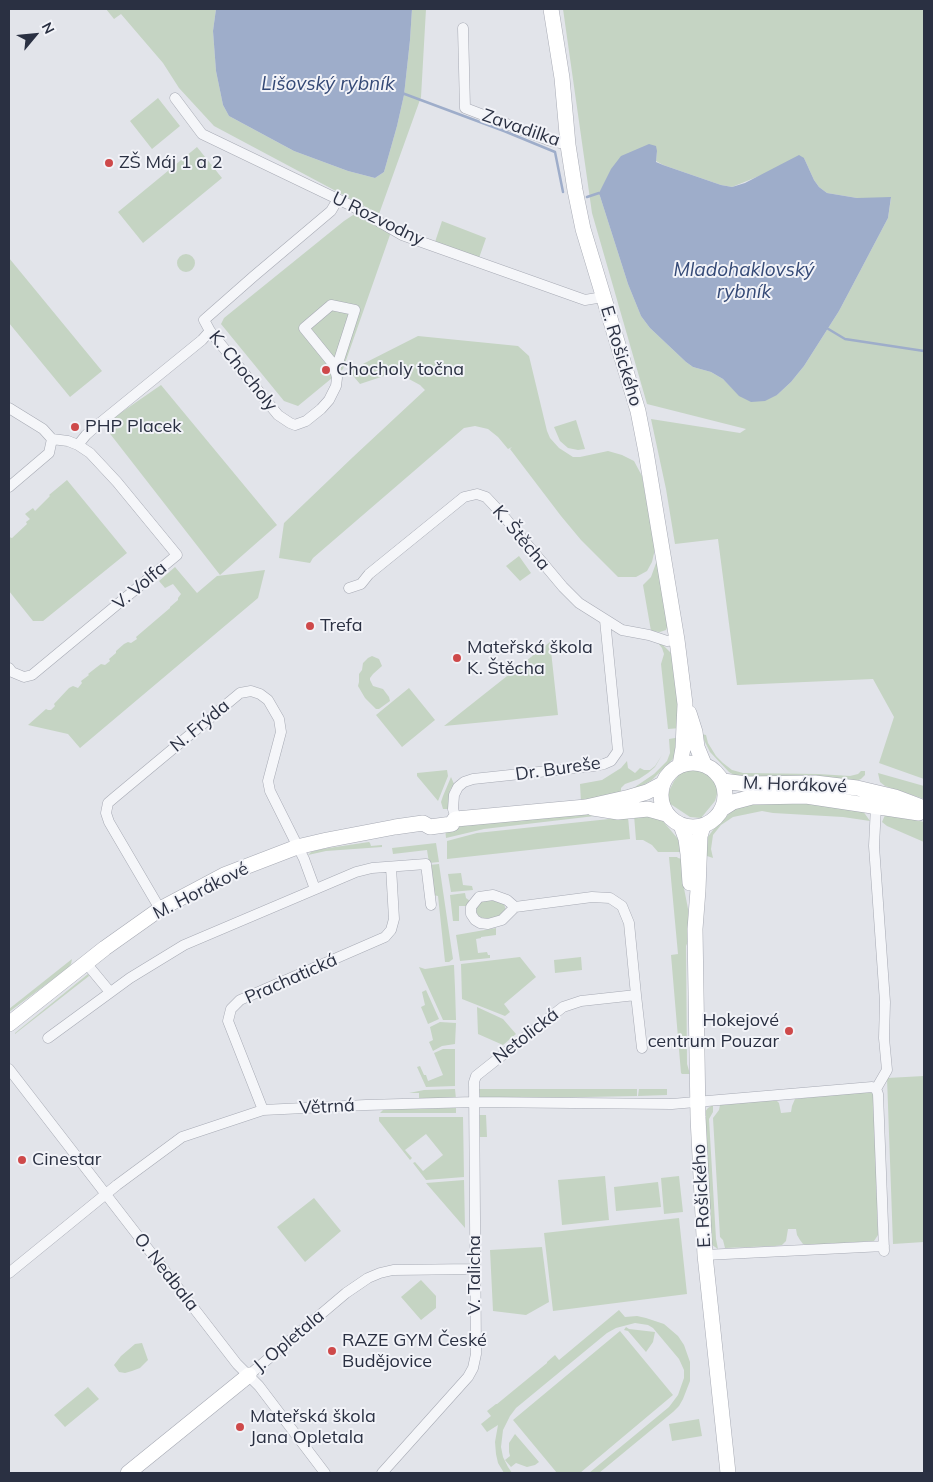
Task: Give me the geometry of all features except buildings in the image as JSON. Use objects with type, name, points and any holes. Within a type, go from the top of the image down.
[{"type":"street","name":"E. Rošického","points":[[552,9],[562,78],[568,145],[583,229],[638,411],[646,452],[677,640],[685,704],[683,748],[680,765]]},
{"type":"street","name":"Zavadilka","points":[[463,28],[465,108],[551,141],[568,145]]},
{"type":"street","name":"U Rozvodny","points":[[175,98],[202,134],[338,199],[402,235],[585,300],[603,297]]},
{"type":"street","name":"K. Chocholy","points":[[334,365],[338,363],[355,310],[331,305],[304,328],[334,365],[337,378],[336,386],[333,394],[322,409],[306,421],[295,425],[285,421],[278,415],[210,332],[204,320],[331,211],[338,199]]},
{"type":"street","points":[[78,445],[90,431],[210,332]]},
{"type":"street","points":[[9,408],[43,429],[52,439],[49,453],[9,487]]},
{"type":"street","name":"V. Volfa","points":[[9,668],[12,672],[24,677],[32,675],[177,556],[100,463],[78,445],[60,439],[52,439]]},
{"type":"street","name":"K. Štěcha","points":[[350,588],[361,584],[368,574],[464,496],[476,494],[486,497],[501,513],[572,597],[622,630],[649,635],[667,641],[677,640]]},
{"type":"street","name":"Dr. Bureše","points":[[455,820],[453,809],[454,795],[458,787],[464,782],[473,779],[595,766],[611,761],[618,751],[605,620]]},
{"type":"street","name":"N. Frýda","points":[[160,909],[109,822],[106,813],[108,803],[114,796],[240,693],[251,691],[260,694],[268,700],[279,719],[281,732],[268,781],[270,791],[297,847]]},
{"type":"street","name":"E. Rošického","points":[[685,704],[691,718],[697,747],[704,764]]},
{"type":"street","points":[[696,762],[704,764],[712,768],[723,782],[725,800],[722,809],[718,816],[703,826],[688,827],[681,825],[666,814],[660,794],[662,784],[672,769],[680,765],[696,762]]},
{"type":"street","name":"M. Horákové","points":[[723,782],[746,784],[815,783],[857,788],[895,797],[919,806],[924,810]]},
{"type":"street","name":"M. Horákové","points":[[9,1024],[86,963],[160,909],[224,875],[297,847],[395,827],[423,824],[430,827],[441,826],[452,824],[455,820],[586,807],[647,792],[662,784]]},
{"type":"street","name":"M. Horákové","points":[[722,809],[734,802],[752,797],[779,795],[806,796],[924,814]]},
{"type":"street","points":[[705,1255],[884,1248],[878,1094],[876,1089],[887,1070],[884,1038],[885,1002],[874,846],[876,806]]},
{"type":"street","name":"M. Horákové","points":[[586,807],[618,812],[648,809],[666,814]]},
{"type":"street","name":"E. Rošického","points":[[681,825],[686,839],[689,878],[696,917]]},
{"type":"street","name":"E. Rošického","points":[[703,826],[700,836],[696,917],[697,1102],[705,1255],[728,1473]]},
{"type":"street","points":[[297,847],[304,859],[315,889]]},
{"type":"street","points":[[48,1038],[130,978],[184,945],[356,872],[372,868],[426,864],[431,905]]},
{"type":"street","name":"Prachatická","points":[[263,1110],[228,1021],[231,1009],[240,1000],[385,936],[391,930],[394,919],[391,867]]},
{"type":"street","points":[[514,907],[592,897],[610,898],[622,906],[629,923],[642,1048]]},
{"type":"street","points":[[86,963],[110,992]]},
{"type":"street","name":"Netolická","points":[[474,1102],[474,1082],[476,1076],[562,1007],[581,1000],[636,995]]},
{"type":"street","name":"O. Nedbala","points":[[9,1069],[237,1364],[249,1375],[325,1473]]},
{"type":"street","name":"Větrná","points":[[9,1273],[105,1194],[182,1137],[263,1110],[474,1102],[672,1104],[872,1087],[876,1089]]},
{"type":"street","name":"V. Talicha","points":[[382,1473],[468,1377],[473,1368],[476,1354],[474,1102]]},
{"type":"street","name":"J. Opletala","points":[[128,1473],[346,1293],[368,1278],[392,1270],[474,1269]]},
{"type":"green space","points":[[106,9],[216,9],[213,31],[216,71],[223,105],[229,116],[294,151],[348,171],[375,178],[384,172],[404,95],[412,9],[426,9],[421,97],[379,214],[214,126],[179,88],[163,63],[121,14],[114,19]]},
{"type":"green space","points":[[563,9],[924,9],[924,779],[879,763],[894,717],[873,679],[737,685],[718,539],[675,544],[666,489],[651,419],[740,433],[746,429],[647,404],[592,213]],"holes":[[[657,151],[656,161],[721,185],[732,187],[804,158],[814,180],[827,193],[857,198],[891,198],[888,218],[839,311],[804,366],[777,395],[740,396],[723,379],[711,372],[693,367],[686,362],[650,328],[641,316],[628,284],[599,193]]]},
{"type":"green space","points":[[158,98],[180,126],[152,149],[130,121]]},
{"type":"green space","points":[[197,147],[222,178],[143,243],[118,212]]},
{"type":"green space","points":[[356,213],[391,232],[343,369],[298,406],[284,401],[221,324],[224,318]]},
{"type":"green space","points":[[442,221],[486,238],[479,258],[435,242]]},
{"type":"green space","points":[[182,254],[190,254],[195,259],[193,270],[182,272],[177,267],[177,259]]},
{"type":"green space","points":[[9,258],[102,371],[70,397],[9,323]]},
{"type":"green space","points":[[418,336],[518,346],[529,356],[547,431],[550,438],[559,448],[573,457],[608,451],[634,461],[642,476],[655,549],[652,562],[647,571],[636,577],[618,577],[581,540],[561,516],[510,449],[512,447],[508,449],[488,429],[475,426],[464,428],[313,558],[310,563],[279,558],[284,523],[425,390],[420,385],[396,372],[360,384],[349,371]]},
{"type":"green space","points":[[161,385],[277,525],[220,575],[104,426]]},
{"type":"green space","points":[[576,420],[585,449],[568,448],[560,441],[554,427]]},
{"type":"green space","points":[[67,480],[127,553],[43,621],[33,621],[9,591],[9,537],[12,538],[27,524],[26,522],[30,519],[25,514],[33,508],[35,511],[49,495]]},
{"type":"green space","points":[[659,555],[669,623],[666,630],[660,632],[651,631],[643,585],[651,577]]},
{"type":"green space","points":[[519,556],[531,573],[520,581],[506,566]]},
{"type":"green space","points":[[175,567],[197,593],[217,576],[265,570],[258,598],[80,748],[68,734],[28,725],[46,709],[51,710],[69,688],[73,686],[78,688],[82,683],[81,681],[88,674],[101,664],[105,665],[110,661],[109,659],[124,644],[131,643],[137,639],[136,637],[178,600],[181,594],[173,584],[165,588],[159,581]]},
{"type":"green space","points":[[550,642],[558,715],[444,726]]},
{"type":"green space","points":[[658,643],[663,645],[673,655],[680,728],[668,729],[661,664],[664,654]]},
{"type":"green space","points":[[372,656],[379,659],[382,666],[373,674],[370,680],[373,686],[383,689],[390,701],[379,709],[376,709],[365,698],[358,686],[359,674],[363,663]]},
{"type":"green space","points":[[409,688],[435,720],[402,747],[376,715]]},
{"type":"green space","points":[[701,734],[706,735],[708,743],[723,763],[732,770],[743,773],[850,776],[865,771],[865,775],[856,781],[737,777],[729,772],[710,752]]},
{"type":"green space","points":[[681,737],[676,756],[652,780],[638,788],[632,789],[654,774],[667,761],[670,753],[669,739]]},
{"type":"green space","points":[[662,755],[655,767],[639,779],[625,784],[621,788],[621,792],[581,802],[580,784],[602,780],[621,768],[627,761],[628,768],[635,773],[640,768],[650,770]]},
{"type":"green space","points":[[687,766],[700,768],[718,784],[715,801],[701,818],[690,817],[668,804],[667,798],[674,781]]},
{"type":"green space","points":[[447,770],[448,776],[438,801],[417,776],[417,773]]},
{"type":"green space","points":[[878,773],[924,786],[924,799],[885,786],[880,782]]},
{"type":"green space","points":[[451,777],[454,784],[450,790],[449,807],[448,809],[443,809],[441,802]]},
{"type":"green space","points":[[798,801],[863,811],[870,821],[762,811],[733,817],[721,825],[713,835],[711,849],[713,858],[707,856],[705,851],[707,838],[716,826],[732,811],[745,804]]},
{"type":"green space","points":[[587,812],[612,814],[484,829],[446,838],[445,828]]},
{"type":"green space","points":[[645,814],[662,820],[678,839],[682,852],[658,852],[652,845],[643,840],[636,840],[634,815]]},
{"type":"green space","points":[[891,814],[924,822],[924,842],[882,822],[885,815]]},
{"type":"green space","points":[[628,817],[630,839],[447,859],[447,841],[477,833]]},
{"type":"green space","points":[[369,842],[371,846],[382,845],[382,847],[326,851],[308,855],[311,852],[322,849]]},
{"type":"green space","points":[[436,843],[439,862],[429,863],[427,850],[393,854],[392,848]]},
{"type":"green space","points":[[669,857],[682,859],[683,883],[689,914],[689,939],[686,946],[687,1064],[690,1074],[681,1073],[671,955],[678,954]]},
{"type":"green space","points":[[439,864],[453,959],[449,962],[445,962],[438,896],[433,895],[429,865]]},
{"type":"green space","points":[[461,873],[463,885],[472,886],[473,890],[451,892],[448,874]]},
{"type":"green space","points":[[465,893],[466,898],[470,901],[467,906],[459,906],[459,921],[453,921],[450,895]]},
{"type":"green space","points":[[492,900],[504,904],[506,910],[499,916],[486,919],[478,916],[476,911],[479,902]]},
{"type":"green space","points":[[496,928],[496,935],[476,939],[478,953],[487,952],[490,958],[460,961],[456,935]]},
{"type":"green space","points":[[520,957],[536,977],[504,1004],[510,1012],[505,1016],[462,999],[461,964]]},
{"type":"green space","points":[[581,957],[582,970],[555,973],[554,960]]},
{"type":"green space","points":[[72,959],[68,968],[9,1012],[9,1009]]},
{"type":"green space","points":[[454,965],[456,1020],[443,1020],[419,967],[425,969]]},
{"type":"green space","points":[[88,974],[89,976],[15,1034],[15,1033]]},
{"type":"green space","points":[[426,990],[439,1019],[428,1024],[421,1007],[425,1005],[422,992]]},
{"type":"green space","points":[[477,1007],[503,1019],[516,1034],[503,1045],[478,1034]]},
{"type":"green space","points":[[440,1022],[456,1023],[455,1044],[442,1046],[433,1051],[429,1042],[433,1040],[430,1027]]},
{"type":"green space","points":[[443,1049],[455,1049],[455,1086],[426,1087],[417,1067],[420,1066],[428,1081],[443,1075],[434,1053]]},
{"type":"green space","points":[[924,1076],[924,1242],[893,1244],[887,1078]]},
{"type":"green space","points":[[455,1089],[456,1099],[419,1099],[419,1093],[409,1093],[424,1090]]},
{"type":"green space","points":[[479,1089],[637,1089],[637,1096],[484,1099],[480,1097]]},
{"type":"green space","points":[[639,1089],[667,1089],[667,1095],[638,1096]]},
{"type":"green space","points":[[871,1091],[874,1096],[878,1235],[874,1241],[809,1245],[803,1244],[797,1235],[796,1229],[788,1229],[786,1241],[782,1245],[725,1248],[720,1237],[713,1118],[720,1105],[773,1100],[779,1103],[781,1113],[791,1112],[795,1099]]},
{"type":"green space","points":[[713,1105],[713,1112],[709,1119],[718,1249],[712,1245],[704,1113]]},
{"type":"green space","points":[[456,1108],[456,1113],[380,1113],[384,1109]]},
{"type":"green space","points":[[479,1115],[486,1115],[487,1137],[478,1137]]},
{"type":"green space","points":[[379,1117],[463,1117],[464,1177],[426,1180],[413,1163],[415,1162],[423,1171],[443,1155],[426,1134],[405,1150],[412,1158],[410,1160],[379,1121]]},
{"type":"green space","points":[[605,1176],[609,1220],[562,1225],[558,1180]]},
{"type":"green space","points":[[679,1176],[683,1212],[664,1214],[661,1178]]},
{"type":"green space","points":[[464,1180],[465,1228],[426,1183]]},
{"type":"green space","points":[[658,1182],[661,1207],[616,1211],[614,1187]]},
{"type":"green space","points":[[314,1198],[341,1231],[305,1262],[277,1227]]},
{"type":"green space","points":[[679,1218],[687,1294],[553,1311],[544,1233]]},
{"type":"green space","points":[[542,1247],[549,1302],[526,1315],[493,1311],[490,1250]]},
{"type":"green space","points":[[421,1280],[436,1296],[436,1308],[421,1320],[401,1297]]},
{"type":"green space","points":[[619,1310],[625,1317],[637,1316],[664,1324],[678,1336],[684,1345],[690,1362],[690,1381],[679,1406],[599,1473],[589,1473],[669,1407],[678,1395],[684,1378],[684,1370],[679,1359],[653,1328],[648,1325],[635,1323],[616,1328],[607,1333],[516,1408],[503,1430],[501,1447],[503,1457],[512,1473],[504,1473],[498,1463],[496,1454],[495,1442],[498,1425],[487,1432],[481,1424],[491,1416],[487,1411],[555,1355],[559,1360]]},
{"type":"green space","points":[[626,1327],[655,1332],[653,1342],[646,1352],[628,1331],[624,1330]]},
{"type":"green space","points":[[620,1331],[673,1395],[580,1473],[557,1473],[513,1420]]},
{"type":"green space","points":[[142,1343],[148,1360],[140,1368],[125,1373],[119,1372],[114,1365],[121,1356],[135,1344]]},
{"type":"green space","points":[[88,1387],[99,1399],[65,1427],[54,1415]]},
{"type":"green space","points":[[699,1419],[702,1436],[672,1441],[669,1424]]},
{"type":"green space","points":[[515,1434],[539,1462],[535,1465],[527,1467],[516,1463],[511,1467],[505,1460],[510,1456],[509,1443]]},
{"type":"water","name":"Lišovský rybník","points":[[216,9],[412,9],[404,95],[384,172],[375,178],[348,171],[294,151],[229,116],[223,105],[216,71],[213,31]]},
{"type":"water","name":"Mladohaklovský rybník","points":[[649,144],[656,146],[656,162],[721,185],[732,187],[745,183],[799,155],[804,158],[819,187],[827,193],[857,198],[891,197],[888,218],[839,311],[804,366],[791,382],[777,395],[765,401],[751,402],[739,396],[723,379],[711,372],[693,367],[650,328],[641,316],[628,284],[599,193],[611,169],[621,156]]},
{"type":"waterway","points":[[402,93],[555,152],[563,192]]},
{"type":"waterway","points":[[587,197],[601,194]]},
{"type":"waterway","points":[[825,327],[845,339],[924,351]]},
{"type":"place","name":"ZŠ Máj 1 a 2","points":[[109,163]]},
{"type":"place","name":"Chocholy točna","points":[[326,370]]},
{"type":"place","name":"PHP Placek","points":[[75,427]]},
{"type":"place","name":"Trefa","points":[[310,626]]},
{"type":"place","name":"Mateřská škola K. Štěcha","points":[[457,658]]},
{"type":"place","name":"Hokejové centrum Pouzar","points":[[789,1031]]},
{"type":"place","name":"Cinestar","points":[[22,1160]]},
{"type":"place","name":"RAZE GYM České Budějovice","points":[[332,1351]]},
{"type":"place","name":"Mateřská škola Jana Opletala","points":[[240,1427]]}]
